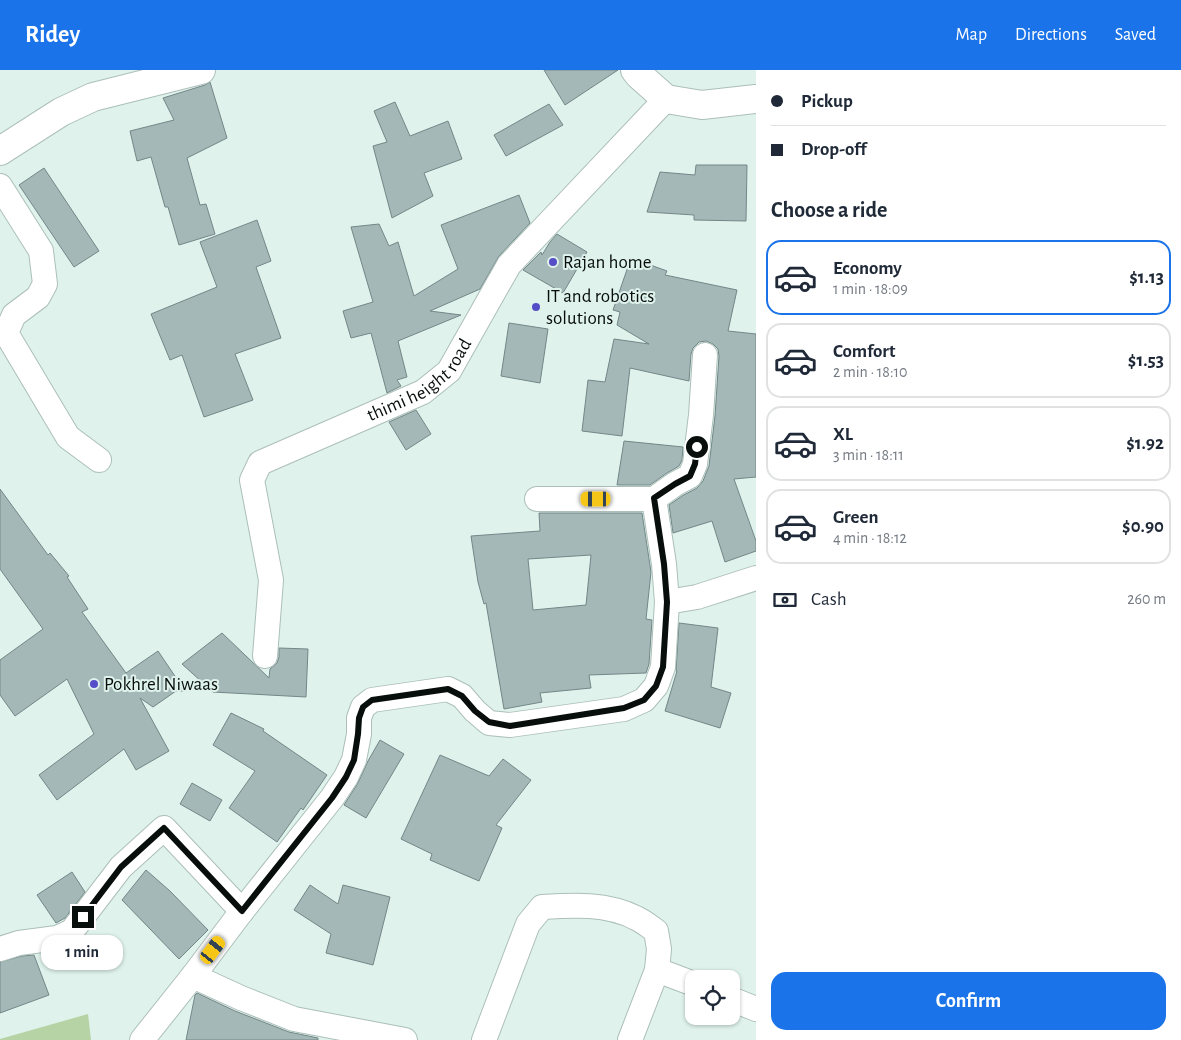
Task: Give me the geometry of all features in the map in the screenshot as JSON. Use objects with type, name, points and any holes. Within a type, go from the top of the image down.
[{"type":"street","points":[[0,151],[61,112],[93,97],[201,70]]},
{"type":"street","points":[[635,70],[666,99],[702,105],[756,99]]},
{"type":"street","name":"thimi height road","points":[[265,656],[271,580],[252,480],[260,463],[423,392],[450,371],[509,265],[666,99]]},
{"type":"street","points":[[0,186],[41,251],[45,284],[38,297],[14,315],[6,333],[68,437],[99,460]]},
{"type":"street","points":[[537,499],[654,498],[690,476],[695,464],[702,414],[706,355]]},
{"type":"street","points":[[142,1040],[332,798],[346,777],[354,760],[359,718],[363,707],[372,700],[448,689],[462,696],[475,711],[489,722],[510,726],[624,708],[644,700],[656,686],[663,667],[667,602],[664,564],[654,498]]},
{"type":"street","points":[[667,602],[697,596],[756,578]]},
{"type":"street","points":[[0,949],[20,943],[57,938],[72,931],[121,867],[164,828],[242,911]]},
{"type":"street","points":[[484,1040],[528,924],[542,907],[579,905],[618,910],[637,918],[656,931],[659,949],[657,970],[630,1040]]},
{"type":"street","points":[[657,970],[685,981]]},
{"type":"street","points":[[193,976],[294,1019],[405,1040]]},
{"type":"street","points":[[740,1003],[756,1009]]},
{"type":"green space","points":[[88,1014],[91,1040],[0,1040],[0,1039]]},
{"type":"building","points":[[544,70],[618,70],[565,105]]},
{"type":"building","points":[[210,82],[227,138],[187,158],[200,205],[206,204],[215,234],[179,245],[168,207],[165,207],[151,157],[137,161],[130,131],[174,120],[163,98]]},
{"type":"building","points":[[395,102],[410,136],[448,121],[462,159],[424,173],[433,196],[392,218],[373,146],[387,142],[374,111]]},
{"type":"building","points":[[549,104],[563,125],[506,156],[494,135]]},
{"type":"building","points":[[696,165],[747,165],[746,221],[694,220],[694,215],[647,212],[660,172],[695,175]]},
{"type":"building","points":[[44,168],[99,251],[74,267],[19,185]]},
{"type":"building","points":[[519,195],[530,223],[499,256],[480,289],[430,311],[461,315],[398,341],[407,377],[397,380],[401,386],[387,393],[371,333],[351,338],[343,311],[373,302],[351,227],[379,224],[389,246],[398,242],[414,296],[458,269],[441,225]]},
{"type":"building","points":[[257,220],[271,261],[256,267],[281,338],[235,354],[253,400],[204,417],[182,355],[170,360],[151,314],[217,287],[200,242]]},
{"type":"building","name":"Rajan home","points":[[557,234],[587,252],[563,293],[523,270],[541,252],[542,255]]},
{"type":"building","points":[[631,258],[667,271],[665,275],[737,290],[728,331],[756,334],[756,477],[734,479],[756,541],[756,551],[725,562],[712,521],[673,533],[669,505],[697,488],[703,481],[709,466],[719,356],[718,349],[713,344],[706,341],[699,342],[693,348],[689,381],[630,368],[622,436],[582,431],[588,380],[605,382],[614,339],[649,344],[617,325],[620,312],[613,310]]},
{"type":"building","points":[[509,323],[548,329],[540,383],[501,376]]},
{"type":"building","points":[[416,410],[431,434],[406,450],[389,422]]},
{"type":"building","points":[[624,441],[683,447],[682,460],[679,466],[650,485],[617,485]]},
{"type":"building","points":[[0,489],[48,555],[50,553],[69,576],[67,577],[88,609],[82,612],[126,673],[158,651],[185,691],[176,691],[153,707],[140,698],[169,751],[136,770],[124,749],[57,800],[39,775],[94,734],[67,679],[15,716],[0,695],[0,660],[43,629],[0,569]]},
{"type":"building","points":[[539,513],[642,513],[651,572],[646,619],[652,620],[649,664],[646,673],[589,675],[591,688],[540,693],[542,702],[504,709],[486,603],[484,604],[478,582],[471,536],[540,531]],"holes":[[[591,555],[586,605],[533,610],[528,559]]]},
{"type":"building","points":[[679,623],[718,628],[711,687],[731,693],[720,728],[665,711],[677,671]]},
{"type":"building","points":[[222,633],[269,678],[270,669],[277,663],[279,657],[279,648],[308,649],[306,697],[213,692],[182,664]]},
{"type":"building","points":[[231,713],[264,729],[263,731],[327,775],[303,810],[301,808],[277,842],[229,808],[255,771],[213,745]]},
{"type":"building","points":[[380,740],[404,754],[366,818],[344,805],[358,783]]},
{"type":"building","points":[[440,755],[489,776],[503,759],[531,780],[496,825],[502,828],[479,881],[430,860],[432,854],[401,839]]},
{"type":"building","points":[[192,783],[222,800],[210,821],[180,804]]},
{"type":"building","points":[[146,870],[170,891],[208,930],[179,959],[122,900]]},
{"type":"building","points":[[72,872],[85,892],[65,918],[56,923],[37,895]]},
{"type":"building","points":[[310,885],[338,904],[343,885],[390,897],[373,965],[326,953],[331,934],[294,910]]},
{"type":"building","points":[[34,955],[49,995],[0,1013],[0,962]]},
{"type":"building","points":[[197,993],[235,1011],[289,1032],[318,1038],[318,1040],[186,1040]]},
{"type":"place","name":"Rajan home","points":[[553,262]]},
{"type":"place","name":"IT and robotics solutions","points":[[536,307]]},
{"type":"place","name":"Pokhrel Niwaas","points":[[94,684]]},
{"type":"route","points":[[83,917],[121,867],[164,828],[242,911],[332,798],[346,777],[354,760],[359,718],[363,707],[372,700],[448,689],[462,696],[475,711],[489,722],[510,726],[624,708],[644,700],[656,686],[663,667],[667,602],[664,564],[654,498],[690,476],[695,464],[697,447]]}]
